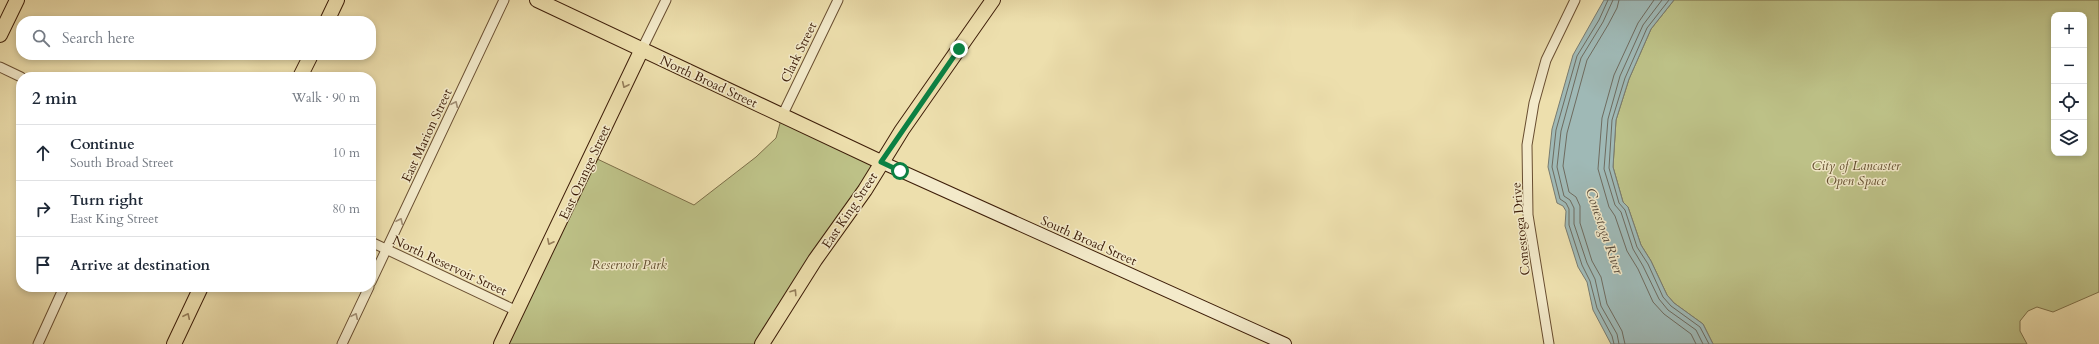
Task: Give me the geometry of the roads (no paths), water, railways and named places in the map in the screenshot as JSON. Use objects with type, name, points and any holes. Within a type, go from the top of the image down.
[{"type":"main road","points":[[0,35],[17,0]]},
{"type":"main road","points":[[329,16],[337,0]]},
{"type":"main road","name":"North Broad Street","points":[[537,0],[881,162]]},
{"type":"main road","name":"East King Street","points":[[762,344],[792,294],[865,190],[881,162],[993,0]]},
{"type":"main road","name":"East Orange Street","points":[[502,344],[642,50]]},
{"type":"main road","points":[[302,72],[308,60]]},
{"type":"main road","name":"South Broad Street","points":[[881,162],[1285,344]]},
{"type":"main road","points":[[174,344],[199,292]]},
{"type":"street","name":"East Marion Street","points":[[376,271],[504,0]]},
{"type":"street","name":"East Orange Street","points":[[642,50],[666,0]]},
{"type":"street","name":"Clark Street","points":[[782,116],[838,0]]},
{"type":"street","name":"Conestoga Drive","points":[[1549,344],[1528,214],[1527,145],[1534,103],[1546,60],[1575,0]]},
{"type":"street","points":[[0,67],[16,75]]},
{"type":"street","name":"North Reservoir Street","points":[[376,244],[517,311]]},
{"type":"street","points":[[38,344],[62,292]]},
{"type":"street","points":[[342,344],[366,292]]},
{"type":"water","name":"Conestoga River","points":[[1604,0],[1674,0],[1651,29],[1629,79],[1616,120],[1613,167],[1623,202],[1628,207],[1641,245],[1651,261],[1667,295],[1674,303],[1703,324],[1713,344],[1611,344],[1593,310],[1587,282],[1578,267],[1565,226],[1566,211],[1563,206],[1557,203],[1548,167],[1552,129],[1573,55]]},
{"type":"park label","name":"City of Lancaster Open Space","points":[[1856,172]]},
{"type":"park label","name":"Reservoir Park","points":[[629,264]]}]
